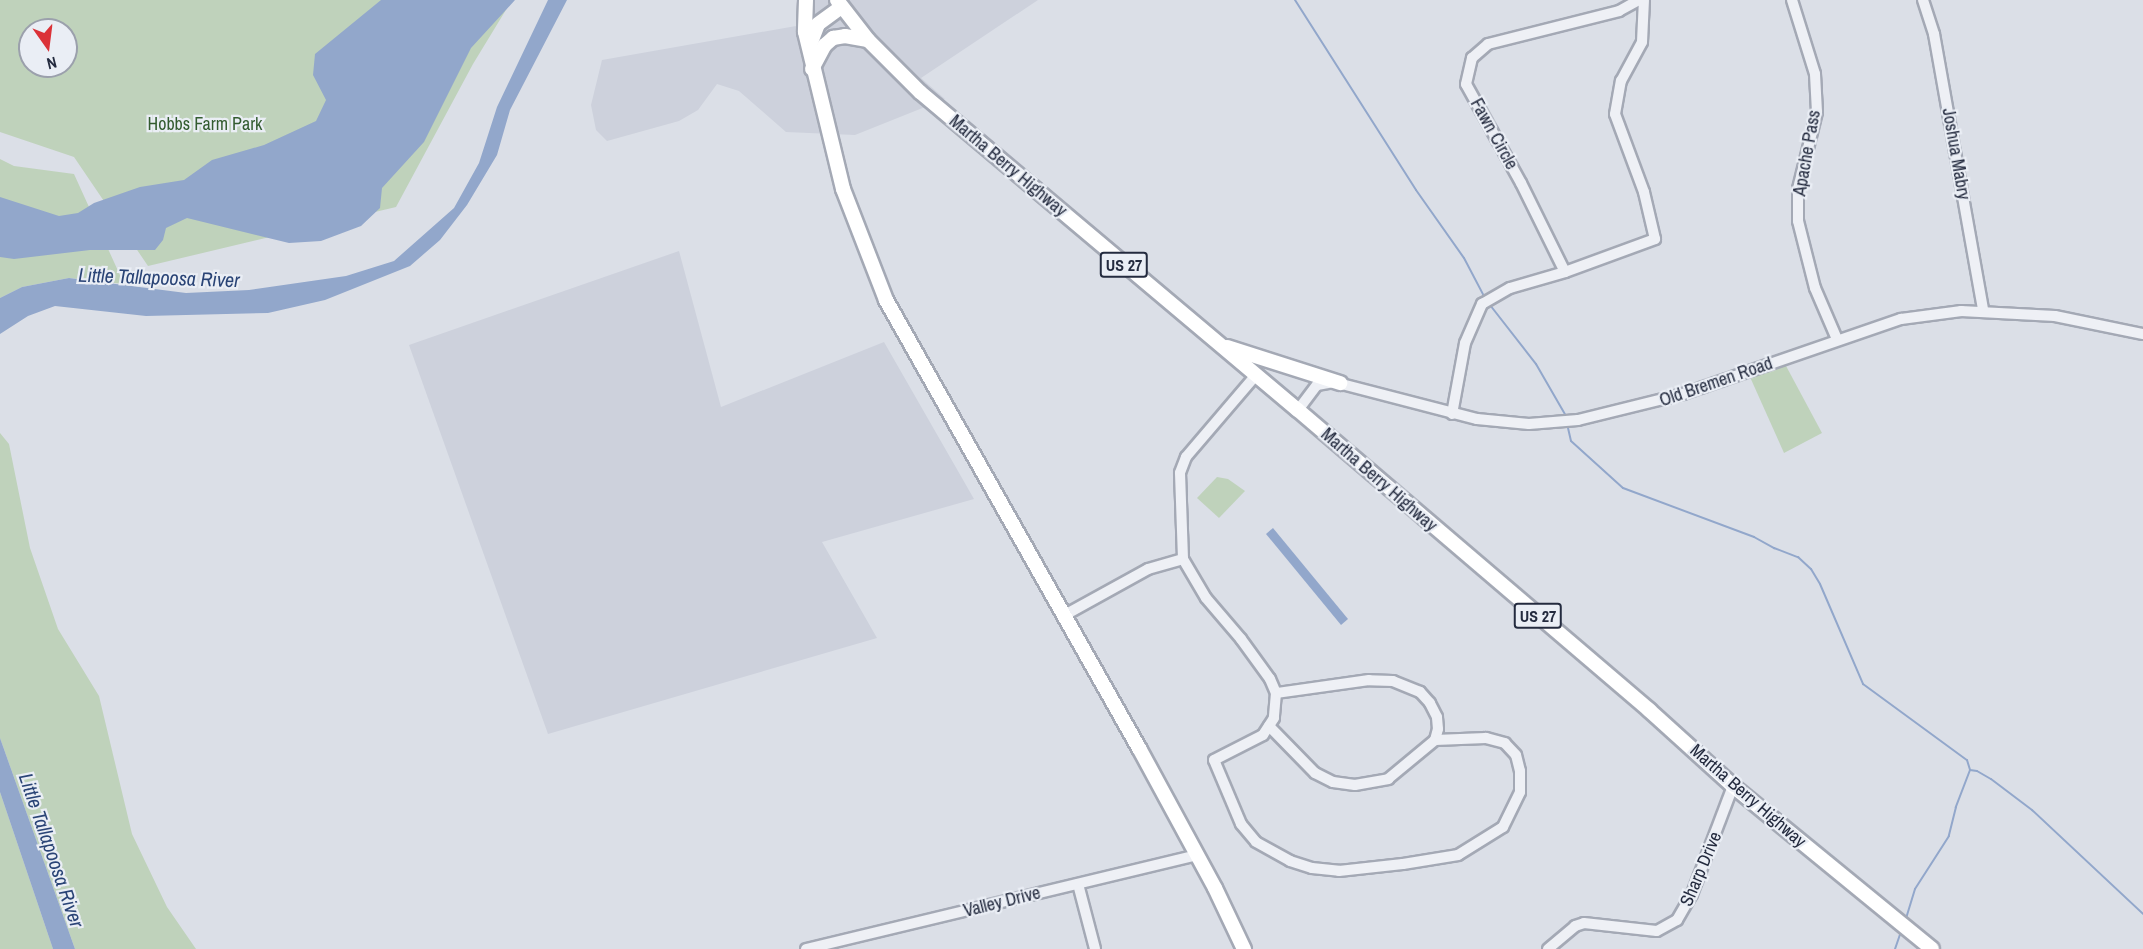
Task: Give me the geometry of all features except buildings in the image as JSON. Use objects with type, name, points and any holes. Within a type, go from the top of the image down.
[{"type":"main road","points":[[806,0],[812,69],[843,189],[886,300],[1197,855],[1244,949]]},
{"type":"main road","points":[[809,31],[839,4]]},
{"type":"main road","name":"Martha Berry Highway","points":[[839,4],[868,40],[920,92],[1298,410],[1649,710],[1733,786],[1932,949]]},
{"type":"main road","points":[[812,69],[825,45],[833,38],[845,36],[868,40]]},
{"type":"main road","points":[[1220,345],[1340,383]]},
{"type":"street","name":"Fawn Circle","points":[[1452,414],[1465,343],[1482,304],[1509,288],[1565,272],[1655,240],[1644,192],[1615,114],[1621,81],[1642,42],[1641,0],[1619,10],[1488,44],[1472,58],[1466,84],[1565,272]]},
{"type":"street","name":"Apache Pass","points":[[1792,0],[1815,74],[1817,112],[1798,189],[1798,221],[1815,288],[1837,339]]},
{"type":"street","name":"Joshua Mabry","points":[[1923,0],[1934,34],[1983,310]]},
{"type":"street","name":"Old Bremen Road","points":[[1340,383],[1452,414],[1510,423],[1578,420],[1683,394],[1837,339],[1901,319],[1983,310],[2055,316],[2143,334]]},
{"type":"street","points":[[1256,375],[1186,457],[1180,473],[1183,559],[1206,598],[1241,639],[1270,679],[1276,693],[1274,718],[1263,735],[1244,747],[1214,760],[1241,824],[1256,842],[1290,861],[1312,868],[1339,871],[1452,856],[1479,844],[1503,827],[1520,792],[1520,771],[1516,754],[1505,743],[1486,738],[1435,740],[1388,779],[1355,785],[1333,782],[1315,773],[1269,726]]},
{"type":"street","points":[[1298,410],[1317,386],[1328,382],[1340,383]]},
{"type":"street","points":[[1063,616],[1148,569],[1183,559]]},
{"type":"street","points":[[1276,693],[1370,680],[1393,681],[1420,692],[1430,703],[1437,717],[1435,740]]},
{"type":"street","name":"Sharp Drive","points":[[1548,949],[1575,926],[1584,923],[1657,931],[1677,920],[1692,894],[1733,786]]},
{"type":"street","name":"Valley Drive","points":[[806,949],[1197,855]]},
{"type":"street","points":[[1078,884],[1095,949]]},
{"type":"street","points":[[854,938],[857,949]]},
{"type":"shaded area","points":[[797,0],[1038,0],[921,78],[945,99],[855,135],[786,132],[739,91],[717,84],[698,110],[679,121],[607,141],[596,130],[591,105],[602,60],[796,26]]},
{"type":"shaded area","points":[[679,251],[721,407],[884,342],[974,499],[822,542],[877,638],[548,734],[409,345]]},
{"type":"green space","name":"Hobbs Farm Park","points":[[0,0],[512,0],[473,64],[396,207],[148,266],[74,157],[0,132]]},
{"type":"green space","points":[[0,159],[14,166],[74,174],[124,284],[69,278],[22,287],[0,298]]},
{"type":"green space","points":[[1785,364],[1822,433],[1784,453],[1750,377]]},
{"type":"green space","points":[[0,433],[9,444],[30,548],[58,629],[99,696],[132,834],[167,907],[196,949],[75,949],[0,738]]},
{"type":"green space","points":[[1217,477],[1228,479],[1245,491],[1219,518],[1197,498]]},
{"type":"green space","points":[[0,792],[53,949],[0,949]]},
{"type":"water","points":[[381,0],[515,0],[471,48],[424,142],[382,188],[380,208],[361,226],[321,241],[289,243],[187,218],[166,228],[163,240],[155,250],[90,250],[14,259],[0,257],[0,197],[59,216],[78,213],[94,203],[140,187],[184,180],[212,160],[264,145],[316,121],[326,100],[313,75],[315,54]]},
{"type":"water","points":[[548,0],[567,0],[510,110],[497,155],[467,205],[440,240],[410,266],[325,300],[268,313],[146,316],[55,306],[28,316],[0,334],[0,298],[22,287],[69,278],[186,293],[249,290],[346,276],[394,261],[454,208],[479,163],[497,107]]},
{"type":"water","points":[[1273,528],[1348,619],[1341,625],[1266,534]]},
{"type":"water","points":[[0,738],[75,949],[53,949],[0,792]]},
{"type":"waterway","points":[[1295,0],[1416,190],[1464,258],[1485,298]]},
{"type":"waterway","points":[[1490,305],[1536,364],[1566,416]]},
{"type":"waterway","points":[[1568,428],[1571,441],[1623,488],[1754,537],[1798,557],[1811,569],[1820,584],[1863,684],[1967,760],[1970,770],[1956,807],[1949,836],[1915,889],[1905,921]]},
{"type":"waterway","points":[[1970,770],[1977,771],[1991,779],[2032,810],[2143,914]]},
{"type":"waterway","points":[[1895,949],[1901,932]]},
{"type":"water label","name":"Little Tallapoosa River","points":[[159,277]]},
{"type":"water label","name":"Little Tallapoosa River","points":[[52,850]]}]
